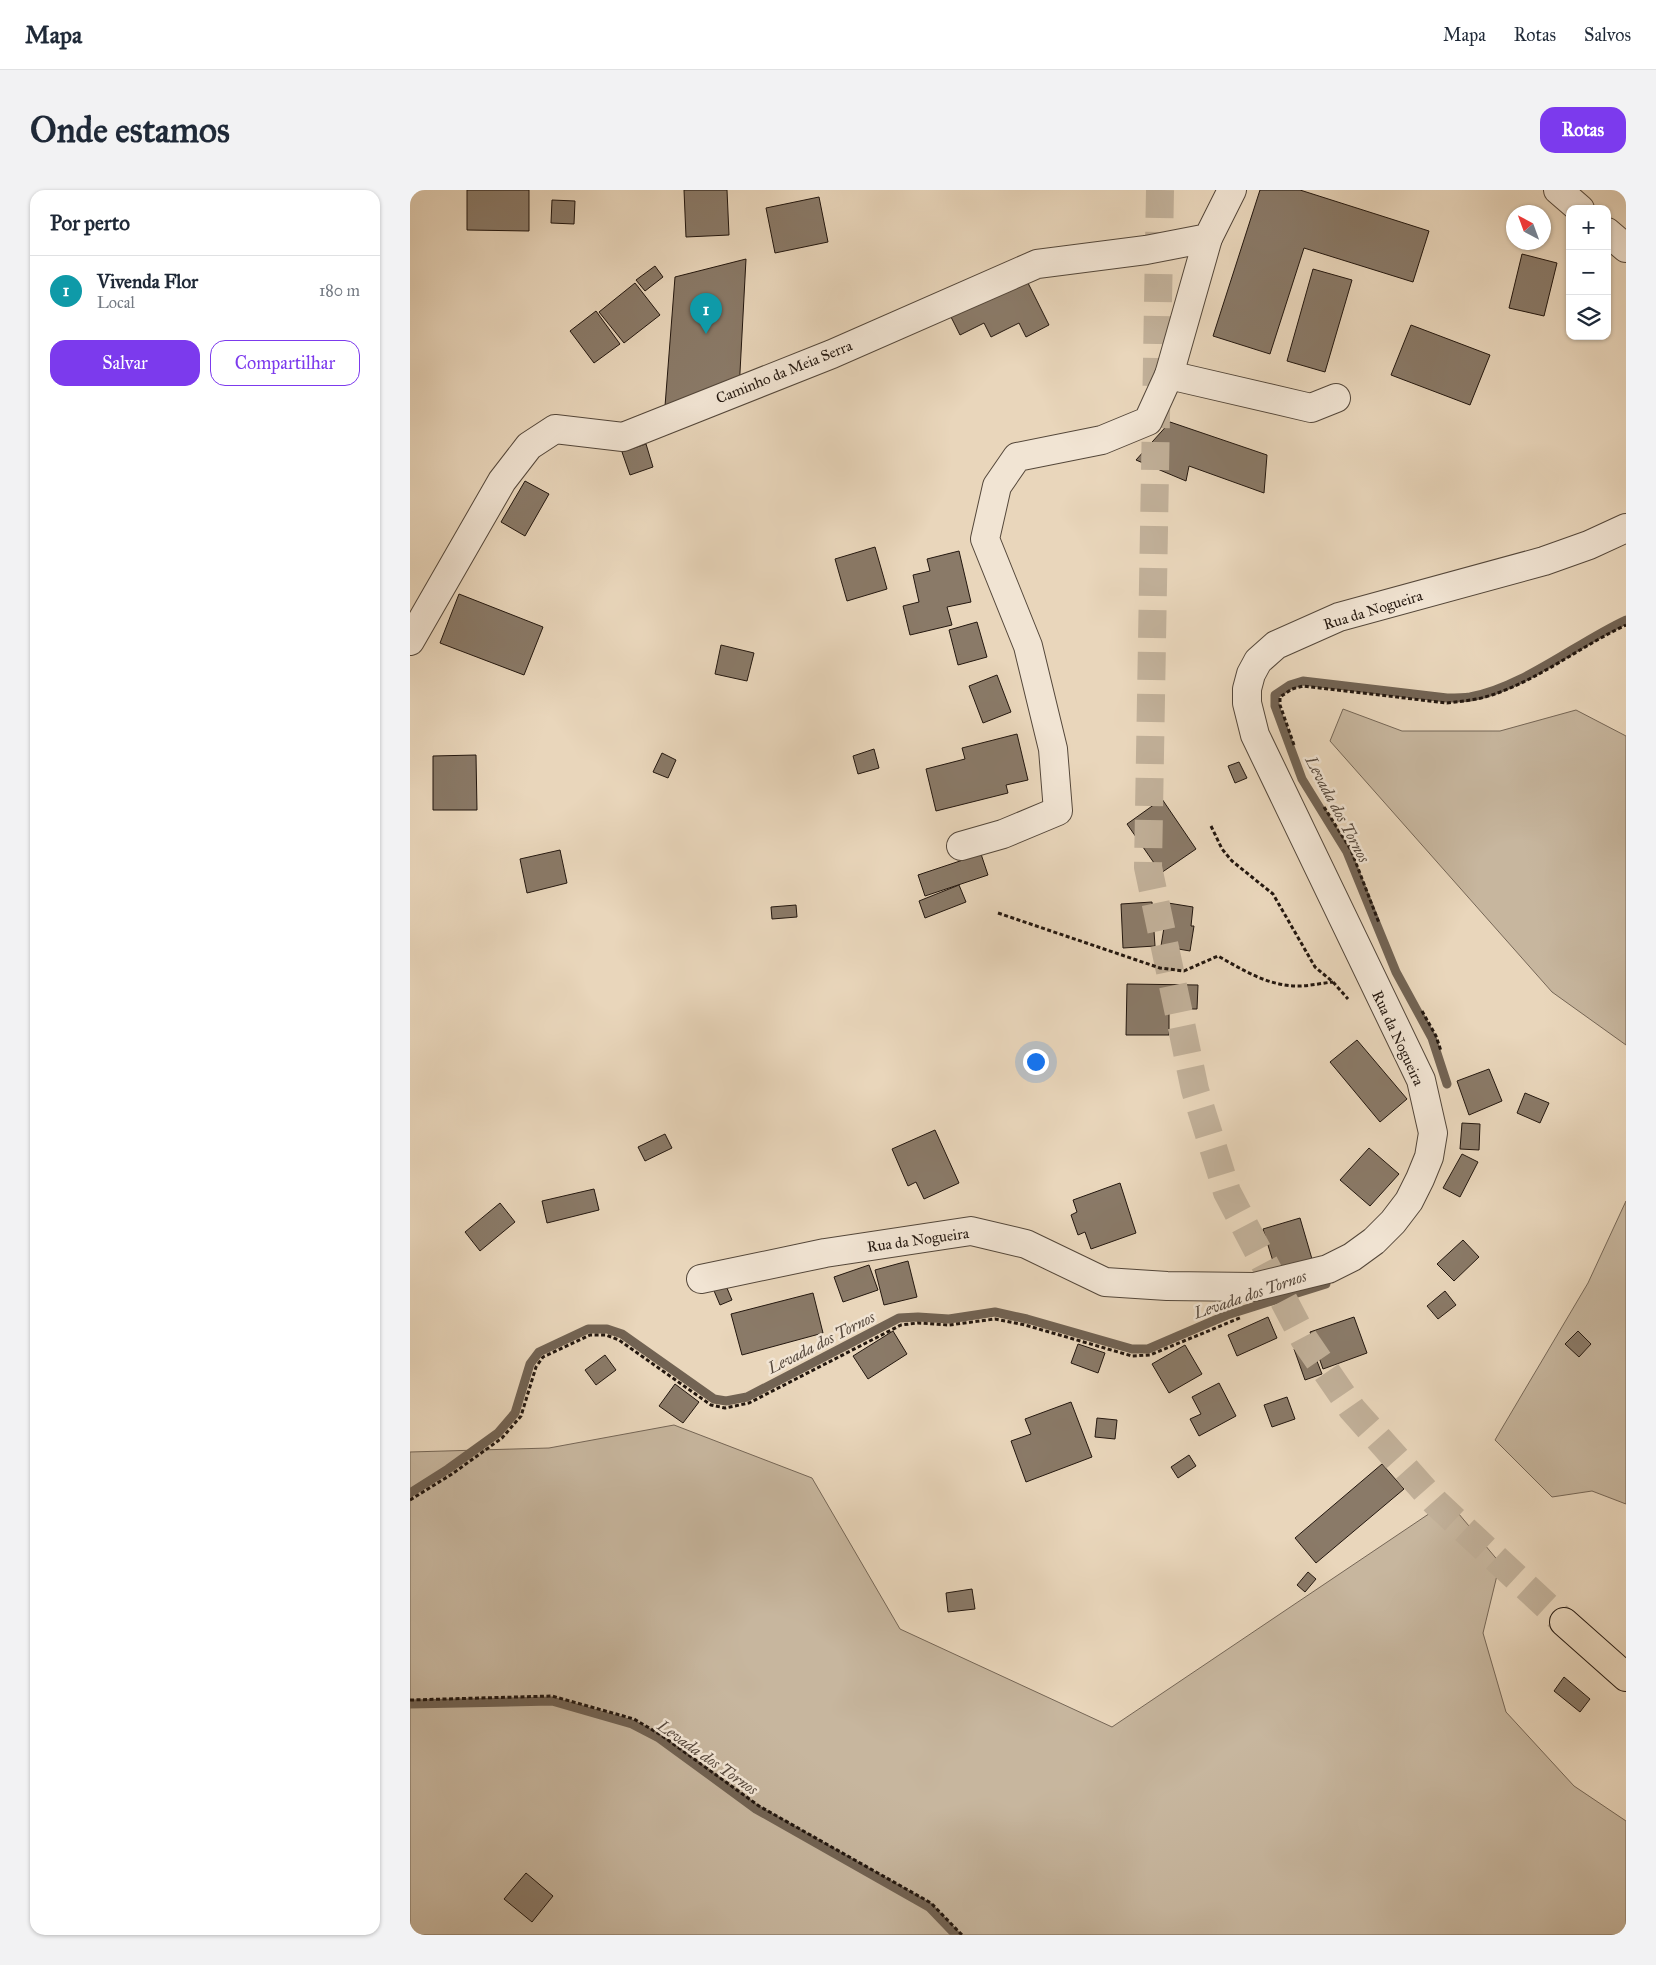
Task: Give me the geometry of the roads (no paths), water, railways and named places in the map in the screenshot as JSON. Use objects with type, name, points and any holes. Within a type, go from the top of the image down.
[{"type":"main road","points":[[1564,1622],[1626,1676]]},
{"type":"street","points":[[961,846],[1003,834],[1058,811],[1053,749],[1028,646],[985,539],[997,486],[1017,457],[1102,440],[1148,421],[1169,375],[1208,238],[1232,190]]},
{"type":"street","points":[[1558,190],[1575,205]]},
{"type":"street","points":[[1611,235],[1626,248]]},
{"type":"street","name":"Caminho da Meia Serra","points":[[410,641],[502,481],[530,446],[555,429],[623,437],[832,354],[1037,264],[1146,250],[1208,238]]},
{"type":"street","points":[[1169,375],[1311,408],[1336,398]]},
{"type":"street","name":"Rua da Nogueira","points":[[701,1279],[824,1253],[971,1231],[1026,1244],[1105,1282],[1167,1286],[1254,1287],[1328,1268],[1352,1257],[1374,1241],[1393,1222],[1409,1200],[1420,1179],[1428,1157],[1433,1133],[1421,1080],[1255,735],[1247,703],[1247,689],[1251,674],[1258,661],[1276,645],[1340,617],[1544,561],[1589,545],[1626,528]]},
{"type":"waterway","name":"Levada dos Tornos","points":[[1447,1084],[1432,1038],[1396,972],[1347,852],[1302,779],[1275,706],[1275,695],[1290,685],[1303,681],[1447,698],[1470,697],[1510,684],[1626,620]]},
{"type":"waterway","name":"Levada dos Tornos","points":[[410,1493],[448,1469],[498,1433],[515,1413],[530,1364],[539,1352],[588,1329],[607,1329],[622,1334],[714,1399],[726,1401],[747,1397],[899,1318],[949,1319],[995,1312],[1027,1319],[1132,1349],[1148,1349],[1227,1315],[1326,1284]]},
{"type":"waterway","name":"Levada dos Tornos","points":[[410,1704],[552,1701],[632,1724],[659,1738],[756,1809],[929,1907],[956,1935]]},
{"type":"tunnel","points":[[1160,190],[1148,867],[1195,1090],[1227,1192],[1304,1339],[1352,1409],[1435,1502],[1564,1622]]},
{"type":"place","name":"Vivenda Flor","points":[[706,334]]}]
